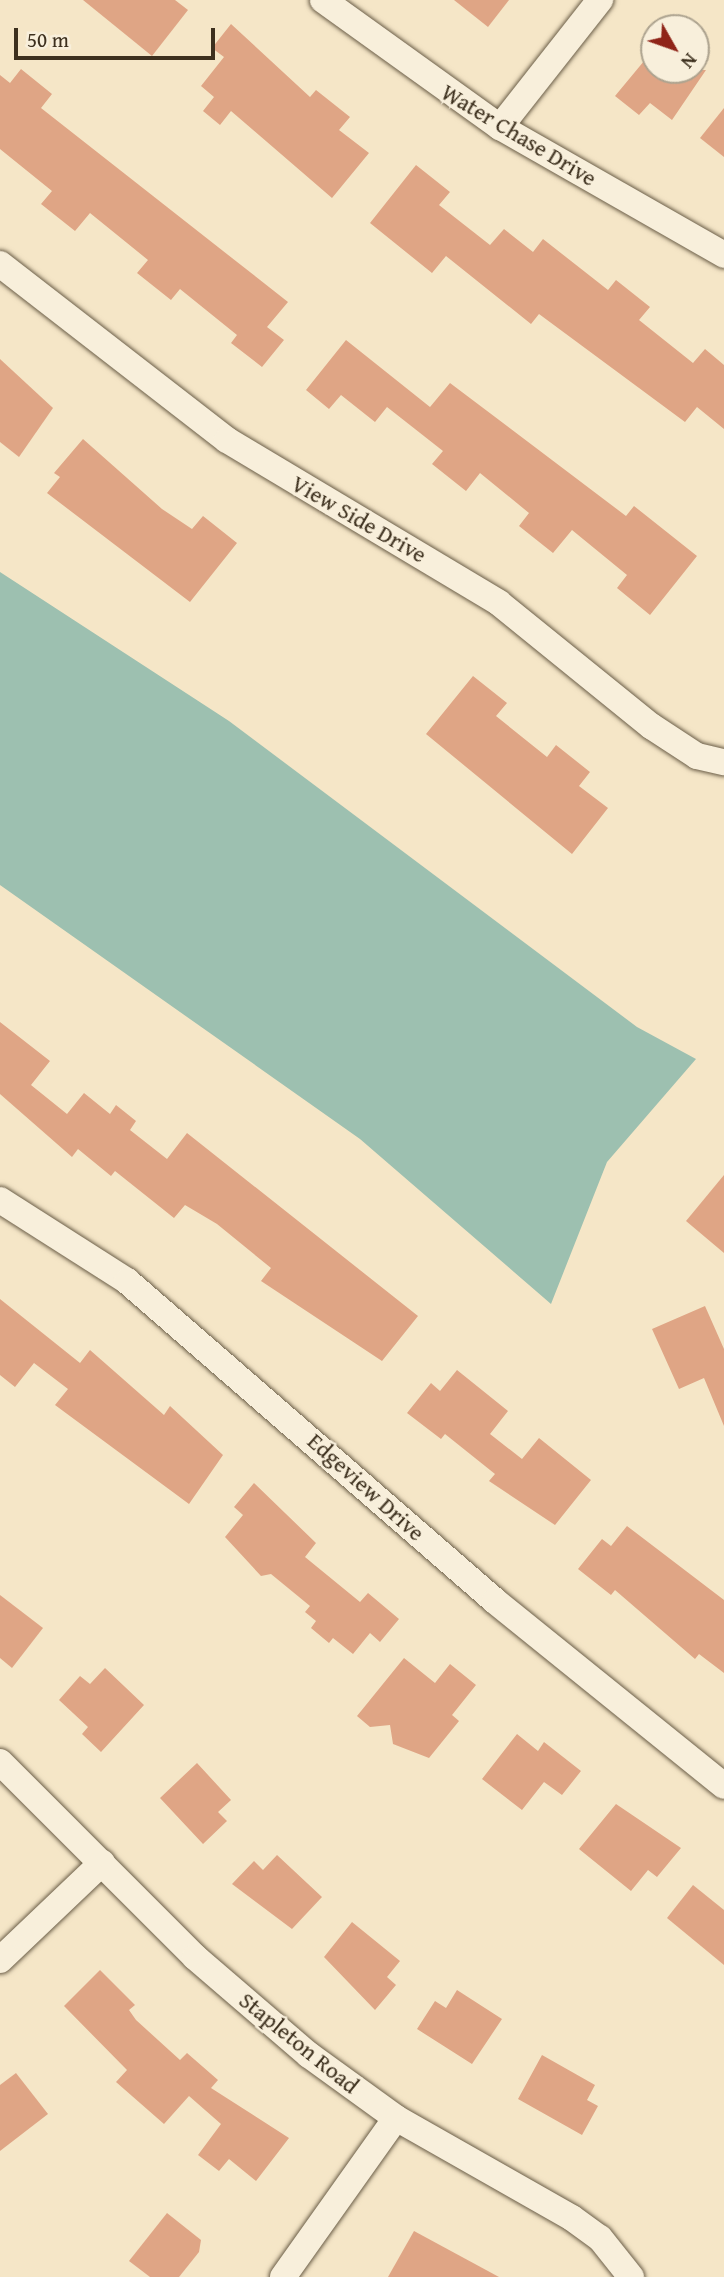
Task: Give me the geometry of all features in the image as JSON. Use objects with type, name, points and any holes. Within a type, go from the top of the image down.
[{"type":"street","name":"Water Chase Drive","points":[[323,0],[500,127],[724,255]]},
{"type":"street","points":[[500,127],[600,0]]},
{"type":"street","name":"View Side Drive","points":[[0,264],[216,432],[488,597],[651,726],[697,756],[724,762]]},
{"type":"street","name":"Edgeview Drive","points":[[0,1199],[127,1282],[495,1601],[724,1786]]},
{"type":"street","name":"Stapleton Road","points":[[0,1762],[255,2010],[396,2118],[572,2218],[600,2238],[631,2277]]},
{"type":"street","points":[[0,1960],[102,1863]]},
{"type":"street","points":[[283,2277],[396,2118]]},
{"type":"shaded area","points":[[0,572],[229,721],[637,1027],[696,1059],[607,1162],[551,1304],[360,1139],[0,885]]},
{"type":"building","points":[[83,0],[175,0],[188,10],[152,56]]},
{"type":"building","points":[[454,0],[509,0],[488,27]]},
{"type":"building","points":[[231,24],[310,97],[316,90],[350,117],[339,130],[369,153],[332,198],[231,111],[220,125],[203,111],[214,97],[201,86],[224,57],[212,48]]},
{"type":"building","points":[[640,66],[640,84],[696,84],[672,120],[650,103],[639,115],[615,96]]},
{"type":"building","points":[[21,69],[52,94],[41,108],[288,302],[267,327],[284,340],[262,367],[231,343],[237,335],[180,289],[171,300],[137,273],[148,260],[90,213],[75,231],[41,204],[52,191],[0,149],[0,75],[10,83]]},
{"type":"building","points":[[724,108],[724,157],[700,138]]},
{"type":"building","points":[[416,165],[450,192],[439,205],[490,245],[504,229],[533,252],[543,239],[608,290],[616,280],[650,307],[639,320],[693,363],[705,349],[724,365],[724,429],[697,407],[685,422],[539,314],[531,324],[446,256],[432,273],[370,223]]},
{"type":"building","points":[[346,340],[430,407],[450,383],[626,516],[634,506],[697,556],[650,615],[617,588],[627,575],[572,530],[553,553],[519,526],[529,513],[480,473],[466,491],[432,464],[443,451],[387,407],[375,422],[341,395],[329,409],[306,390]]},
{"type":"building","points":[[0,359],[53,408],[19,457],[0,442]]},
{"type":"building","points":[[83,439],[162,509],[192,529],[203,516],[237,543],[190,602],[47,493],[60,477],[54,473]]},
{"type":"building","points":[[473,676],[507,703],[496,716],[547,757],[556,745],[590,772],[579,786],[608,808],[572,854],[426,734]]},
{"type":"building","points":[[0,1022],[50,1061],[31,1085],[67,1114],[84,1093],[110,1114],[116,1105],[136,1121],[130,1130],[167,1159],[187,1133],[418,1316],[382,1361],[261,1281],[271,1268],[217,1224],[185,1205],[174,1218],[115,1171],[111,1176],[78,1149],[72,1157],[0,1094]]},
{"type":"building","points":[[724,1175],[724,1253],[686,1221]]},
{"type":"building","points":[[0,1299],[80,1363],[90,1350],[164,1415],[170,1406],[223,1455],[189,1504],[55,1405],[68,1389],[34,1363],[15,1387],[0,1375]]},
{"type":"building","points":[[705,1306],[724,1349],[724,1426],[704,1378],[679,1389],[652,1329]]},
{"type":"building","points":[[457,1370],[508,1411],[490,1434],[522,1459],[539,1438],[591,1480],[555,1525],[489,1481],[495,1474],[445,1434],[441,1439],[407,1413],[431,1383],[440,1391]]},
{"type":"building","points":[[254,1483],[316,1543],[305,1557],[360,1602],[368,1593],[399,1619],[380,1642],[370,1633],[353,1654],[333,1638],[329,1643],[311,1628],[316,1621],[305,1612],[310,1606],[271,1574],[261,1576],[225,1537],[243,1515],[234,1507]]},
{"type":"building","points":[[627,1526],[724,1600],[724,1673],[699,1654],[695,1659],[615,1590],[611,1595],[578,1569],[602,1539],[611,1546]]},
{"type":"building","points":[[0,1595],[43,1628],[12,1668],[0,1658]]},
{"type":"building","points":[[404,1658],[435,1683],[450,1664],[476,1685],[452,1715],[459,1721],[429,1758],[393,1744],[390,1725],[370,1727],[357,1716]]},
{"type":"building","points":[[105,1668],[144,1705],[101,1752],[82,1734],[88,1727],[59,1700],[80,1676],[90,1684]]},
{"type":"building","points":[[517,1734],[538,1751],[544,1742],[581,1771],[562,1795],[544,1782],[522,1810],[482,1779]]},
{"type":"building","points":[[197,1763],[231,1800],[218,1812],[227,1821],[203,1844],[160,1798]]},
{"type":"building","points":[[616,1804],[681,1848],[657,1877],[648,1870],[631,1891],[579,1849]]},
{"type":"building","points":[[277,1855],[322,1897],[292,1929],[232,1884],[254,1861],[263,1870]]},
{"type":"building","points":[[693,1885],[724,1910],[724,1965],[667,1918]]},
{"type":"building","points":[[352,1922],[400,1961],[387,1977],[396,1985],[375,2010],[324,1957]]},
{"type":"building","points":[[100,1970],[135,2005],[129,2010],[136,2020],[180,2060],[187,2053],[218,2080],[211,2088],[289,2138],[256,2181],[229,2159],[219,2171],[198,2155],[221,2124],[189,2096],[164,2124],[116,2082],[127,2070],[64,2006]]},
{"type":"building","points":[[457,1990],[502,2019],[472,2064],[417,2029],[435,2001],[446,2008]]},
{"type":"building","points":[[542,2055],[595,2085],[587,2100],[598,2106],[582,2135],[518,2099]]},
{"type":"building","points":[[16,2073],[48,2114],[0,2151],[0,2085]]},
{"type":"building","points":[[167,2213],[201,2240],[199,2252],[179,2277],[150,2277],[129,2261]]},
{"type":"building","points":[[414,2231],[499,2277],[388,2277]]}]
